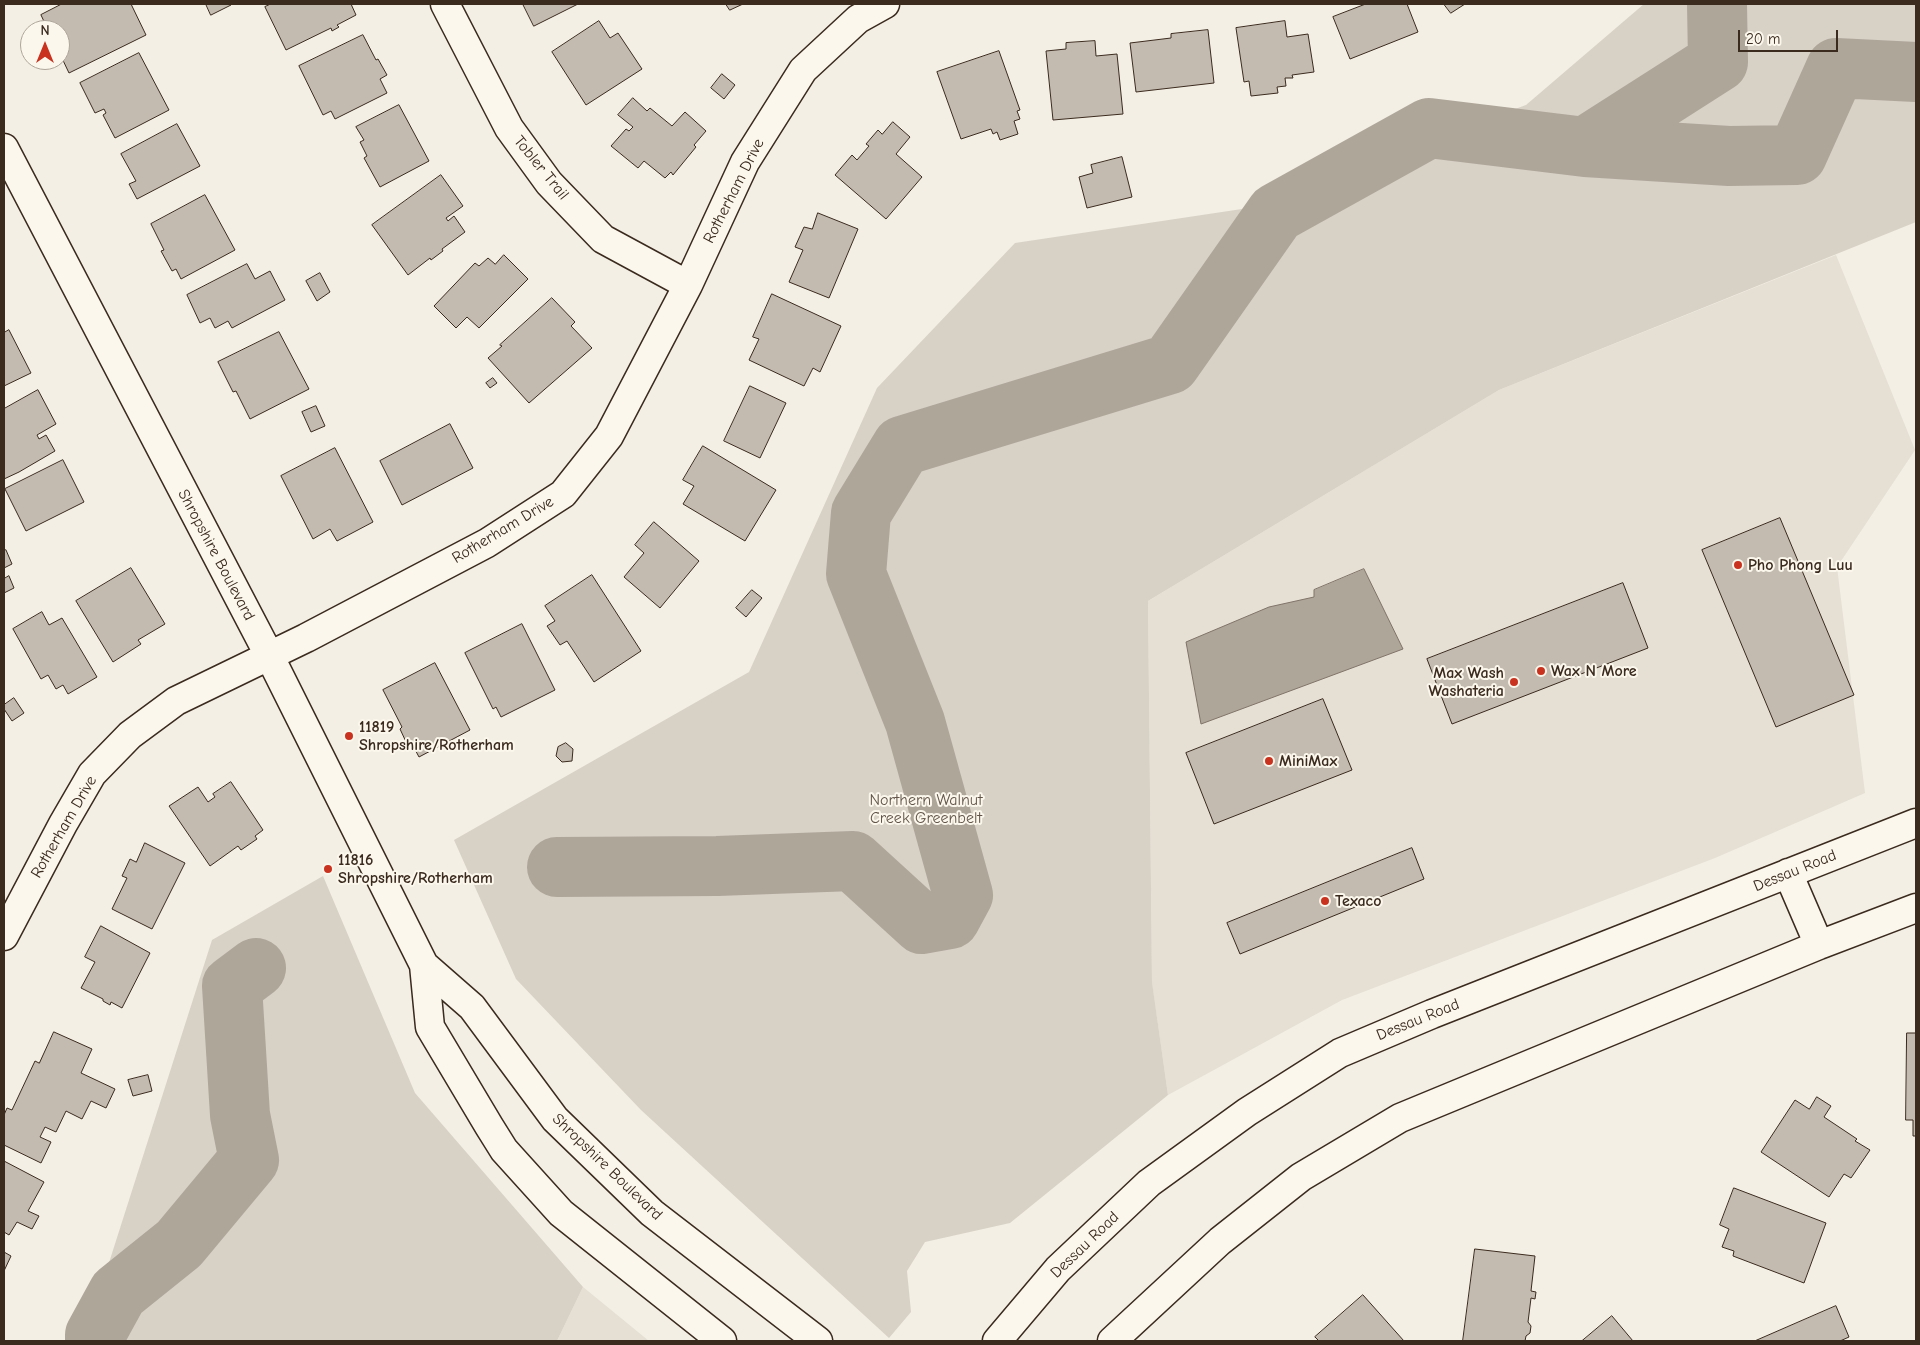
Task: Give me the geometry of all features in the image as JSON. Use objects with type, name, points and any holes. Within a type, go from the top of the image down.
[{"type":"street","name":"Tobler Trail","points":[[445,4],[509,128],[549,183],[604,239],[688,285]]},
{"type":"street","name":"Rotherham Drive","points":[[4,936],[92,774],[130,735],[176,701],[270,656],[487,542],[563,494],[609,436],[688,285],[745,162],[803,70],[858,19],[884,4]]},
{"type":"street","name":"Shropshire Boulevard","points":[[4,148],[270,656],[424,965],[430,1027],[504,1150],[561,1213],[722,1341]]},
{"type":"street","name":"Dessau Road","points":[[997,1341],[1058,1269],[1149,1183],[1247,1112],[1340,1053],[1440,1011],[1916,823]]},
{"type":"street","points":[[1788,874],[1819,946]]},
{"type":"street","points":[[1112,1341],[1220,1241],[1301,1177],[1400,1118],[1916,908]]},
{"type":"street","name":"Shropshire Boulevard","points":[[424,965],[472,1007],[555,1119],[652,1213],[818,1341]]},
{"type":"shaded area","points":[[1836,255],[1915,450],[1837,567],[1865,793],[1715,858],[1342,1000],[1168,1095],[1152,983],[1148,601],[1499,390]]},
{"type":"shaded area","points":[[1364,569],[1403,649],[1201,724],[1186,642],[1269,607],[1314,597],[1314,590]]},
{"type":"shaded area","points":[[583,1287],[649,1341],[557,1341]]},
{"type":"green space","name":"Northern Walnut Creek Greenbelt","points":[[1644,4],[1916,4],[1916,222],[1499,390],[1148,601],[1152,982],[1168,1095],[1010,1223],[925,1242],[907,1271],[911,1312],[889,1338],[641,1110],[516,979],[454,840],[749,672],[877,388],[1015,243],[1242,209],[1526,105]]},
{"type":"green space","points":[[323,876],[415,1093],[583,1287],[557,1341],[84,1341],[212,940]]},
{"type":"building","points":[[62,4],[131,4],[146,35],[69,73],[70,20],[43,20],[41,15]]},
{"type":"building","points":[[206,4],[230,4],[231,5],[211,15]]},
{"type":"building","points":[[271,4],[351,4],[356,15],[337,25],[339,27],[332,31],[331,28],[286,50],[265,7]]},
{"type":"building","points":[[523,4],[578,4],[534,26]]},
{"type":"building","points":[[726,4],[743,4],[730,10]]},
{"type":"building","points":[[1366,4],[1407,4],[1418,32],[1350,59],[1333,17]]},
{"type":"building","points":[[1444,4],[1465,4],[1451,13]]},
{"type":"building","points":[[599,21],[610,38],[618,33],[642,69],[586,105],[552,52]]},
{"type":"building","points":[[1285,21],[1287,37],[1308,34],[1314,72],[1292,75],[1293,78],[1285,78],[1286,86],[1277,87],[1278,93],[1251,96],[1249,81],[1244,82],[1236,28]]},
{"type":"building","points":[[1208,30],[1214,83],[1136,92],[1130,43],[1171,38],[1171,34]]},
{"type":"building","points":[[363,35],[376,60],[378,59],[387,75],[380,79],[387,93],[335,119],[331,111],[323,115],[299,66]]},
{"type":"building","points":[[1095,41],[1096,56],[1117,54],[1123,114],[1053,120],[1046,51],[1066,49],[1066,43]]},
{"type":"building","points":[[999,51],[1020,110],[1017,111],[1020,119],[1014,121],[1018,134],[1000,140],[997,132],[993,134],[991,129],[961,139],[937,72]]},
{"type":"building","points":[[139,53],[169,110],[115,138],[103,115],[106,113],[104,109],[95,113],[80,83]]},
{"type":"building","points":[[722,74],[735,85],[724,99],[711,88]]},
{"type":"building","points":[[633,98],[647,111],[650,108],[672,126],[685,112],[706,131],[694,145],[696,147],[673,175],[671,172],[665,178],[644,161],[638,168],[611,146],[626,129],[629,131],[633,127],[618,115]]},
{"type":"building","points":[[399,105],[429,161],[380,187],[364,158],[367,156],[360,142],[364,140],[356,127]]},
{"type":"building","points":[[893,122],[910,137],[896,154],[922,177],[886,219],[835,175],[852,155],[857,160],[869,146],[866,144],[878,130],[882,134]]},
{"type":"building","points":[[177,124],[200,166],[137,199],[129,184],[136,181],[121,154]]},
{"type":"building","points":[[1122,157],[1132,197],[1087,208],[1079,177],[1093,173],[1091,165]]},
{"type":"building","points":[[441,175],[463,206],[446,218],[448,221],[454,216],[465,232],[442,249],[443,251],[431,260],[430,258],[408,275],[372,225]]},
{"type":"building","points":[[205,195],[235,250],[181,279],[176,269],[172,271],[161,251],[164,250],[151,224]]},
{"type":"building","points":[[818,213],[858,229],[829,298],[789,282],[803,250],[795,247],[804,227],[812,229]]},
{"type":"building","points":[[504,255],[528,279],[479,328],[467,317],[456,328],[434,306],[475,263],[479,266],[488,258],[495,264]]},
{"type":"building","points":[[247,264],[255,279],[270,271],[285,300],[232,328],[228,321],[215,328],[210,318],[200,323],[187,295]]},
{"type":"building","points":[[320,273],[330,292],[317,301],[306,281]]},
{"type":"building","points":[[772,294],[841,326],[820,372],[813,368],[804,386],[749,360],[759,339],[753,337]]},
{"type":"building","points":[[552,298],[575,322],[571,326],[592,348],[529,403],[488,358]]},
{"type":"building","points":[[9,330],[31,373],[4,386],[4,333]]},
{"type":"building","points":[[279,332],[309,389],[250,419],[236,391],[233,392],[218,362]]},
{"type":"building","points":[[493,378],[497,383],[490,388],[486,383]]},
{"type":"building","points":[[750,386],[786,403],[760,458],[724,441]]},
{"type":"building","points":[[38,390],[56,424],[37,435],[39,439],[46,435],[55,451],[4,479],[4,409]]},
{"type":"building","points":[[316,406],[325,426],[311,432],[302,412]]},
{"type":"building","points":[[450,424],[473,468],[402,505],[380,461]]},
{"type":"building","points":[[703,446],[776,490],[745,541],[683,504],[694,486],[683,480]]},
{"type":"building","points":[[335,448],[373,522],[337,541],[330,529],[313,539],[281,476]]},
{"type":"building","points":[[63,460],[84,502],[26,531],[5,489]]},
{"type":"building","points":[[1780,518],[1854,695],[1776,727],[1702,550]]},
{"type":"building","points":[[654,522],[699,561],[660,608],[624,577],[644,553],[635,545]]},
{"type":"building","points":[[6,550],[12,564],[4,568],[4,551]]},
{"type":"building","points":[[131,568],[165,624],[138,640],[141,644],[113,662],[76,601]]},
{"type":"building","points":[[592,575],[641,651],[594,682],[567,641],[560,645],[547,626],[555,621],[545,606]]},
{"type":"building","points":[[9,576],[14,588],[4,593],[4,579]]},
{"type":"building","points":[[1623,583],[1648,648],[1452,724],[1427,659]]},
{"type":"building","points":[[752,590],[762,598],[746,617],[736,608]]},
{"type":"building","points":[[42,612],[49,625],[62,618],[97,677],[68,694],[63,685],[56,689],[48,675],[41,679],[13,629]]},
{"type":"building","points":[[522,624],[555,690],[501,717],[496,707],[493,709],[465,653]]},
{"type":"building","points":[[435,663],[470,730],[419,757],[411,742],[407,744],[400,729],[402,727],[383,690]]},
{"type":"building","points":[[14,698],[24,713],[12,721],[4,709],[4,705]]},
{"type":"building","name":"MiniMax","points":[[1323,699],[1352,770],[1214,824],[1186,753]]},
{"type":"building","points":[[566,743],[573,749],[572,761],[562,762],[556,756],[558,747]]},
{"type":"building","points":[[231,782],[263,830],[255,836],[257,839],[241,850],[238,846],[210,866],[169,806],[198,787],[208,802],[215,797],[213,794]]},
{"type":"building","points":[[145,843],[185,863],[152,929],[112,909],[127,878],[122,876],[130,859],[136,862]]},
{"type":"building","name":"Texaco","points":[[1412,848],[1424,879],[1240,954],[1227,923]]},
{"type":"building","points":[[101,926],[150,953],[122,1008],[111,1002],[110,1005],[103,1001],[103,999],[81,988],[95,962],[85,957]]},
{"type":"building","points":[[54,1032],[92,1049],[81,1073],[115,1089],[106,1108],[91,1101],[82,1119],[66,1111],[56,1132],[45,1127],[40,1137],[51,1142],[41,1163],[4,1145],[4,1115],[7,1108],[12,1110],[35,1061],[39,1063]]},
{"type":"building","points":[[1907,1033],[1916,1033],[1916,1136],[1913,1136],[1913,1120],[1906,1120]]},
{"type":"building","points":[[148,1075],[152,1091],[133,1096],[128,1080]]},
{"type":"building","points":[[1817,1097],[1831,1106],[1824,1117],[1870,1150],[1851,1178],[1844,1174],[1829,1197],[1761,1152],[1795,1100],[1809,1109]]},
{"type":"building","points":[[4,1161],[44,1182],[28,1211],[39,1216],[32,1229],[17,1222],[9,1235],[4,1232]]},
{"type":"building","points":[[1734,1188],[1826,1223],[1804,1283],[1733,1256],[1734,1251],[1722,1247],[1729,1229],[1720,1225]]},
{"type":"building","points":[[1475,1249],[1535,1256],[1531,1291],[1536,1292],[1535,1299],[1531,1298],[1528,1322],[1531,1326],[1530,1333],[1526,1336],[1525,1341],[1463,1341]]},
{"type":"building","points":[[4,1252],[11,1256],[4,1271]]},
{"type":"building","points":[[1363,1295],[1404,1341],[1319,1341],[1315,1337]]},
{"type":"building","points":[[1836,1306],[1849,1337],[1840,1341],[1755,1341]]},
{"type":"building","points":[[1612,1316],[1633,1341],[1582,1341]]},
{"type":"waterway","points":[[557,867],[717,866],[853,861],[922,924],[950,919],[963,895],[915,722],[856,574],[861,513],[902,446],[1170,364],[1276,213],[1429,128],[1585,147],[1718,62],[1717,4]]},
{"type":"waterway","points":[[1585,147],[1729,156],[1797,155],[1836,68],[1916,72]]},
{"type":"waterway","points":[[95,1341],[95,1335],[118,1293],[179,1244],[249,1160],[240,1115],[232,986],[256,968]]},
{"type":"place","name":"Pho Phong Luu","points":[[1738,565]]},
{"type":"place","name":"Wax N More","points":[[1541,671]]},
{"type":"place","name":"Max Wash Washateria","points":[[1514,682]]},
{"type":"place","name":"11819 Shropshire/Rotherham","points":[[349,736]]},
{"type":"place","name":"MiniMax","points":[[1269,761]]},
{"type":"place","name":"11816 Shropshire/Rotherham","points":[[328,869]]},
{"type":"place","name":"Texaco","points":[[1325,901]]}]
